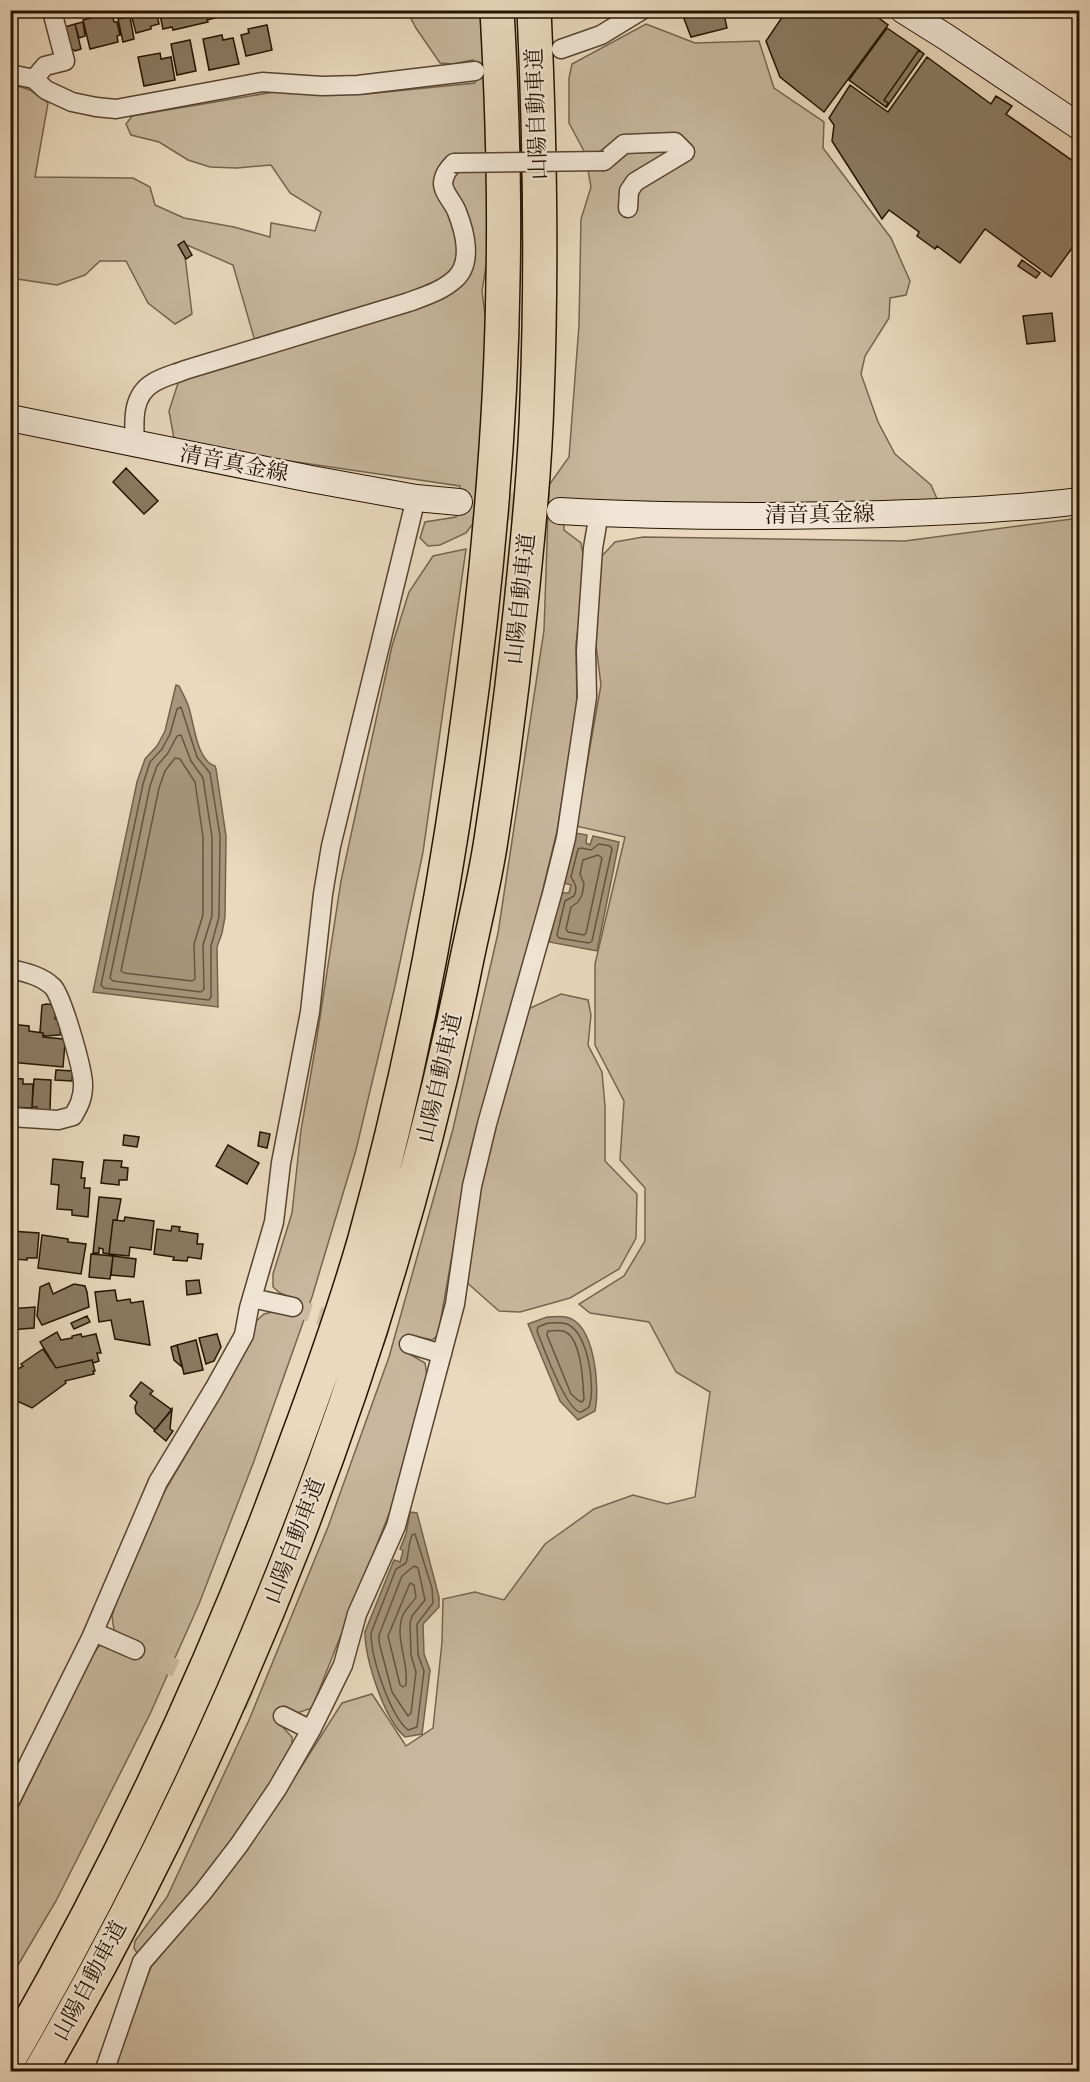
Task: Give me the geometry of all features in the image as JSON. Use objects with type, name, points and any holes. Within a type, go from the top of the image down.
[{"type":"highway","name":"山陽自動車道","points":[[10,2057],[81,1929],[138,1818],[186,1716],[233,1606],[326,1359],[362,1248],[395,1126],[421,1012],[452,834],[478,650],[491,527],[499,404],[503,278],[502,116],[497,10]]},
{"type":"highway","name":"山陽自動車道","points":[[40,2072],[99,1965],[166,1834],[265,1618],[314,1494],[358,1371],[394,1257],[428,1132],[491,843],[515,660],[528,530],[537,404],[540,284],[539,116],[534,10]]},
{"type":"main road","points":[[903,10],[1080,127]]},
{"type":"main road","name":"清音真金線","points":[[10,418],[311,479],[416,498],[459,502]]},
{"type":"main road","name":"清音真金線","points":[[560,511],[704,516],[813,516],[966,511],[1080,501]]},
{"type":"street","points":[[34,79],[45,66],[65,61],[52,11],[54,10]]},
{"type":"street","points":[[561,49],[601,35],[642,10]]},
{"type":"street","points":[[10,74],[34,79],[46,90],[72,102],[116,108],[262,82],[322,86],[358,85],[475,71]]},
{"type":"street","points":[[135,444],[134,412],[140,396],[152,383],[185,370],[409,302],[435,292],[457,278],[466,262],[465,243],[457,212],[443,186],[445,172],[454,163],[604,161],[624,144],[675,142],[685,152],[635,182],[629,191],[628,208]]},
{"type":"street","points":[[10,1801],[94,1632],[158,1482],[244,1335],[274,1222],[281,1163],[310,1012],[323,894],[331,846],[416,498]]},
{"type":"street","points":[[104,2072],[142,1962],[203,1892],[239,1845],[277,1789],[311,1730],[343,1665],[357,1614],[396,1526],[455,1304],[463,1239],[477,1165],[566,838],[587,697],[586,651],[593,548],[599,513]]},
{"type":"street","points":[[10,969],[30,973],[53,987],[62,1001],[83,1083],[81,1101],[73,1116],[58,1120],[10,1117]]},
{"type":"street","points":[[252,1298],[293,1307]]},
{"type":"street","points":[[409,1344],[441,1354]]},
{"type":"street","points":[[94,1632],[135,1650]]},
{"type":"street","points":[[283,1716],[311,1730]]},
{"type":"shaded area","points":[[407,11],[480,11],[487,133],[488,254],[482,291],[486,323],[485,386],[478,517],[466,533],[440,545],[428,546],[420,538],[425,522],[456,517],[460,486],[175,444],[169,411],[179,380],[259,355],[233,265],[187,245],[185,256],[192,314],[175,324],[148,303],[126,261],[100,261],[85,275],[57,285],[11,278],[11,84],[30,90],[48,103],[35,177],[133,178],[150,187],[155,205],[184,218],[234,227],[270,237],[271,223],[315,231],[321,212],[290,193],[271,165],[237,168],[210,167],[188,160],[159,142],[131,135],[126,124],[132,116],[274,92],[366,94],[475,83],[473,60],[453,64],[440,63]]},
{"type":"shaded area","points":[[646,24],[695,43],[759,41],[774,88],[824,122],[823,148],[891,238],[910,281],[906,295],[890,298],[889,318],[865,356],[861,374],[878,422],[895,454],[931,485],[938,501],[668,506],[563,501],[564,530],[581,543],[585,565],[576,644],[577,706],[557,831],[522,975],[471,1148],[438,1335],[432,1340],[411,1335],[404,1351],[425,1363],[427,1376],[391,1509],[312,1708],[297,1713],[285,1706],[277,1721],[292,1737],[292,1749],[241,1831],[143,1952],[137,1953],[134,1948],[135,1941],[167,1897],[249,1720],[328,1527],[389,1357],[453,1129],[498,933],[544,630],[549,485],[569,457],[579,325],[581,219],[591,187],[585,153],[569,123],[569,78],[572,64]]},
{"type":"shaded area","points":[[1079,518],[1079,2071],[110,2072],[151,1967],[217,1889],[270,1816],[342,1703],[372,1694],[406,1746],[433,1728],[442,1642],[443,1599],[475,1592],[504,1600],[545,1544],[594,1509],[633,1495],[667,1504],[695,1497],[710,1392],[676,1372],[649,1322],[590,1313],[579,1304],[624,1276],[645,1241],[645,1188],[620,1160],[624,1101],[595,1045],[595,964],[625,837],[576,826],[601,685],[594,630],[601,557],[615,542],[643,537],[905,541]]},
{"type":"shaded area","points":[[466,549],[423,852],[395,986],[356,1150],[312,1297],[254,1461],[199,1604],[150,1714],[56,1901],[11,1977],[11,1822],[92,1656],[99,1646],[125,1640],[114,1630],[112,1616],[120,1589],[163,1494],[242,1355],[254,1323],[264,1314],[276,1311],[294,1316],[298,1300],[280,1293],[273,1287],[273,1274],[292,1213],[301,1130],[341,881],[392,646],[409,592],[433,556]]},
{"type":"shaded area","points":[[561,994],[588,1000],[591,1015],[588,1045],[602,1072],[605,1106],[605,1161],[637,1194],[636,1238],[619,1269],[570,1298],[520,1312],[499,1311],[464,1280],[480,1167],[526,1010]]},
{"type":"water","points":[[176,685],[179,686],[188,705],[200,750],[216,769],[226,836],[225,917],[217,947],[218,1007],[93,992],[137,782],[145,759],[157,746],[165,731]]},
{"type":"water","points":[[575,833],[587,835],[586,843],[590,845],[593,836],[619,842],[597,951],[549,942],[560,893],[569,893],[571,885],[564,883]]},
{"type":"water","points":[[547,1317],[566,1317],[576,1322],[589,1343],[596,1372],[595,1411],[578,1420],[560,1401],[528,1324]]},
{"type":"water","points":[[410,1512],[417,1513],[439,1597],[439,1607],[423,1624],[424,1654],[430,1670],[422,1734],[405,1737],[390,1717],[377,1688],[368,1657],[365,1632],[394,1560],[400,1562],[403,1551],[400,1549],[406,1534]]},
{"type":"building","points":[[156,10],[159,24],[136,33],[131,14]]},
{"type":"building","points":[[159,10],[218,10],[219,17],[207,20],[208,22],[173,30],[172,27],[163,29]]},
{"type":"building","points":[[708,10],[723,10],[727,28],[691,37],[683,16]]},
{"type":"building","points":[[787,10],[868,10],[888,25],[824,112],[780,77],[766,41]]},
{"type":"building","points":[[112,13],[120,35],[117,36],[118,42],[90,49],[83,20]]},
{"type":"building","points":[[130,17],[134,39],[123,42],[118,19]]},
{"type":"building","points":[[83,22],[85,36],[79,38],[75,24]]},
{"type":"building","points":[[75,24],[81,49],[75,51],[70,48],[65,27]]},
{"type":"building","points":[[267,25],[272,50],[246,56],[241,35],[249,33],[248,29]]},
{"type":"building","points":[[887,28],[919,50],[884,100],[888,103],[886,107],[849,80]]},
{"type":"building","points":[[222,35],[223,40],[233,38],[239,64],[209,70],[203,39]]},
{"type":"building","points":[[190,40],[196,71],[177,75],[171,44]]},
{"type":"building","points":[[919,50],[924,54],[886,108],[888,103],[884,100]]},
{"type":"building","points":[[160,53],[161,59],[171,57],[175,80],[144,86],[138,57]]},
{"type":"building","points":[[927,57],[991,104],[996,96],[1012,106],[1006,114],[1080,166],[1080,237],[1051,277],[985,229],[960,263],[937,246],[935,249],[917,236],[919,232],[889,210],[882,219],[832,141],[834,125],[829,118],[850,85],[888,112]]},
{"type":"building","points":[[184,241],[192,255],[186,259],[178,245]]},
{"type":"building","points":[[1022,260],[1040,273],[1036,278],[1018,266]]},
{"type":"building","points":[[1052,313],[1055,341],[1027,344],[1023,316]]},
{"type":"building","points":[[126,468],[158,501],[144,514],[113,482]]},
{"type":"building","points":[[42,1005],[56,1005],[55,1019],[59,1019],[58,1024],[61,1025],[60,1035],[44,1036],[40,1032]]},
{"type":"building","points":[[10,1024],[29,1026],[29,1031],[43,1033],[43,1037],[63,1039],[65,1043],[63,1067],[10,1062]]},
{"type":"building","points":[[56,1070],[73,1071],[72,1081],[55,1080]]},
{"type":"building","points":[[10,1078],[23,1079],[23,1084],[33,1084],[32,1108],[10,1107]]},
{"type":"building","points":[[34,1079],[51,1080],[50,1110],[37,1110],[37,1107],[32,1107]]},
{"type":"building","points":[[260,1132],[270,1134],[267,1148],[258,1146]]},
{"type":"building","points":[[124,1135],[139,1137],[137,1147],[123,1145]]},
{"type":"building","points":[[228,1145],[259,1163],[247,1184],[216,1166]]},
{"type":"building","points":[[53,1159],[83,1162],[81,1178],[85,1178],[84,1188],[90,1188],[88,1217],[72,1215],[72,1210],[57,1209],[59,1185],[51,1184]]},
{"type":"building","points":[[104,1160],[122,1161],[121,1167],[128,1168],[127,1180],[119,1180],[119,1185],[101,1183]]},
{"type":"building","points":[[99,1197],[121,1199],[117,1220],[113,1220],[109,1254],[103,1253],[103,1249],[99,1248],[99,1253],[93,1253]]},
{"type":"building","points":[[125,1217],[154,1221],[151,1250],[130,1247],[129,1256],[109,1254],[113,1220],[124,1221]]},
{"type":"building","points":[[172,1226],[180,1227],[179,1231],[198,1234],[197,1244],[203,1244],[201,1259],[188,1257],[187,1261],[173,1260],[174,1257],[154,1254],[157,1229],[171,1231]]},
{"type":"building","points":[[10,1231],[39,1233],[37,1258],[13,1259],[13,1256],[10,1256]]},
{"type":"building","points":[[42,1235],[86,1244],[81,1274],[38,1268]]},
{"type":"building","points":[[91,1254],[113,1256],[110,1279],[89,1277]]},
{"type":"building","points":[[113,1256],[136,1259],[134,1277],[111,1275]]},
{"type":"building","points":[[199,1280],[201,1293],[187,1295],[186,1281]]},
{"type":"building","points":[[49,1283],[53,1294],[74,1284],[85,1286],[89,1307],[42,1325],[37,1316],[40,1287]]},
{"type":"building","points":[[115,1290],[117,1301],[130,1299],[131,1303],[143,1301],[150,1345],[115,1339],[111,1320],[99,1322],[95,1292]]},
{"type":"building","points":[[35,1307],[34,1328],[10,1330],[10,1309]]},
{"type":"building","points":[[87,1316],[90,1322],[74,1329],[71,1323]]},
{"type":"building","points":[[57,1332],[61,1340],[81,1334],[82,1337],[96,1334],[101,1353],[97,1353],[99,1361],[93,1363],[92,1360],[56,1368],[40,1342]]},
{"type":"building","points":[[217,1334],[221,1347],[214,1361],[206,1364],[199,1338]]},
{"type":"building","points":[[196,1340],[203,1370],[184,1374],[177,1345]]},
{"type":"building","points":[[177,1345],[182,1367],[174,1360],[171,1347]]},
{"type":"building","points":[[43,1349],[56,1368],[92,1360],[94,1374],[65,1381],[66,1383],[32,1408],[17,1401],[11,1394],[18,1404],[10,1408],[10,1355],[18,1369],[23,1366],[21,1364]]},
{"type":"building","points":[[141,1382],[153,1391],[150,1394],[172,1410],[155,1430],[136,1413],[137,1402],[130,1396]]},
{"type":"building","points":[[172,1409],[170,1429],[173,1431],[166,1441],[154,1431]]},
{"type":"tunnel","points":[[459,502],[547,510]]},
{"type":"tunnel","points":[[293,1307],[409,1344]]},
{"type":"tunnel","points":[[135,1650],[283,1716]]}]
